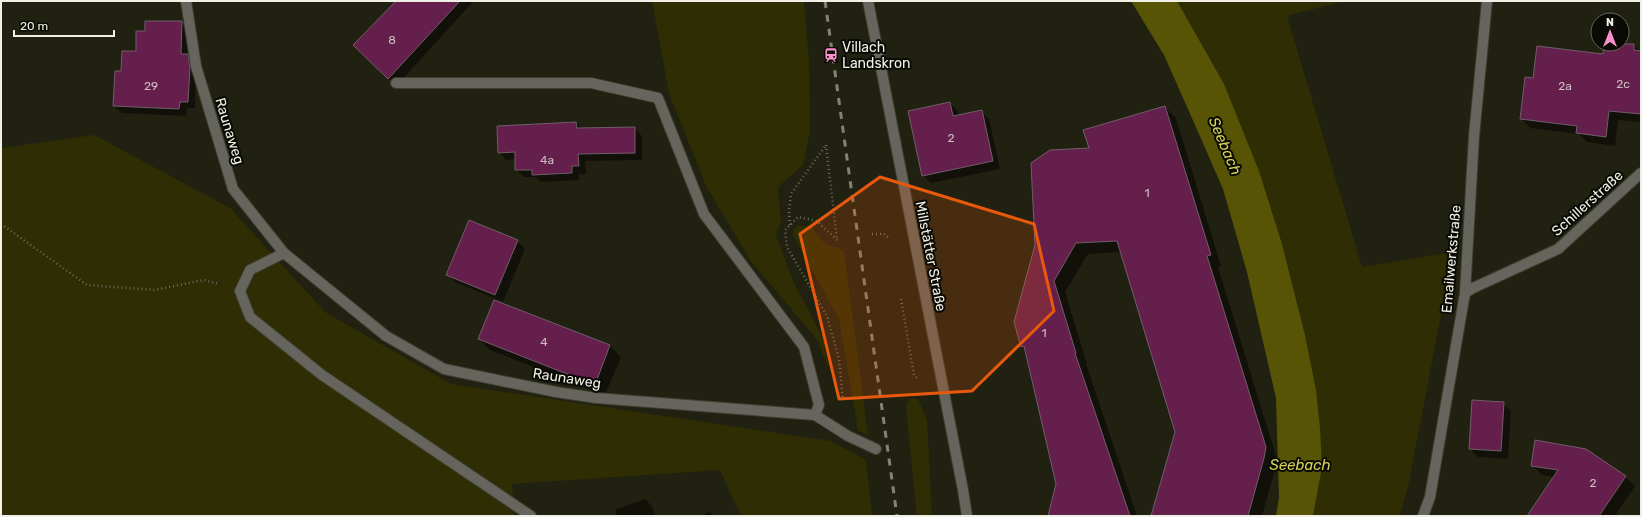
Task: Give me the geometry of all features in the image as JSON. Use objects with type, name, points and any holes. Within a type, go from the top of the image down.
[{"type":"street","name":"Raunaweg","points":[[186,1],[196,66],[233,189],[284,253],[386,336],[444,369],[556,392],[596,398],[815,415],[848,436],[876,448]]},
{"type":"street","name":"Millstätter Straße","points":[[868,1],[967,516]]},
{"type":"street","name":"Emailwerkstraße","points":[[1423,516],[1430,497],[1465,293],[1474,136],[1487,1]]},
{"type":"street","points":[[396,83],[591,83],[658,98],[704,214],[804,347],[820,405],[815,415]]},
{"type":"street","name":"Schillerstraße","points":[[1465,293],[1558,248],[1641,174]]},
{"type":"street","points":[[284,253],[250,270],[240,291],[250,317],[322,375],[531,516]]},
{"type":"path","points":[[790,225],[788,210],[791,194],[826,146],[837,240],[817,221],[798,217],[790,225],[785,230],[787,247],[828,316],[839,359],[848,436]]},
{"type":"path","points":[[1,224],[87,284],[155,290],[204,280],[240,291]]},
{"type":"highlighted area","points":[[880,177],[1034,224],[1054,311],[972,391],[839,399],[800,234]]},
{"type":"shaded area","points":[[652,1],[804,1],[809,61],[810,132],[803,165],[778,187],[781,221],[776,235],[793,281],[823,338],[828,368],[818,341],[751,261],[707,188],[669,93]]},
{"type":"shaded area","points":[[1177,1],[1344,1],[1287,16],[1362,267],[1453,252],[1409,482],[1400,516],[1313,516],[1322,467],[1316,390],[1305,335],[1282,244],[1224,84]]},
{"type":"shaded area","points":[[94,135],[230,208],[325,312],[451,384],[831,441],[866,460],[872,516],[741,516],[720,470],[512,484],[514,516],[1,516],[1,148]]},
{"type":"shaded area","points":[[798,225],[811,227],[825,244],[844,250],[868,435],[858,430],[839,319],[793,235],[794,229]]},
{"type":"shaded area","points":[[910,398],[918,399],[927,420],[932,516],[917,516],[906,407]]},
{"type":"water","name":"Seebach","points":[[1131,1],[1177,1],[1224,84],[1259,171],[1282,244],[1305,335],[1316,390],[1322,467],[1313,516],[1276,516],[1279,498],[1276,398],[1247,272],[1223,189],[1164,55]]},
{"type":"building","points":[[396,1],[460,1],[388,79],[353,45]]},
{"type":"building","points":[[145,21],[182,21],[181,54],[188,54],[190,68],[188,102],[180,102],[179,109],[113,106],[115,71],[121,71],[122,51],[136,51],[136,31],[145,31]]},
{"type":"building","points":[[1630,44],[1634,44],[1634,50],[1641,51],[1641,114],[1609,111],[1606,137],[1576,133],[1577,126],[1520,119],[1525,77],[1533,78],[1537,46],[1603,54],[1603,52],[1630,52]]},
{"type":"building","points":[[950,102],[953,116],[982,110],[993,161],[922,176],[908,111]]},
{"type":"building","points":[[1165,106],[1211,255],[1207,256],[1266,447],[1248,516],[1151,516],[1175,432],[1117,241],[1076,243],[1054,281],[1075,353],[1130,516],[1048,516],[1056,484],[1024,346],[1021,347],[1014,322],[1035,245],[1031,163],[1050,150],[1089,148],[1083,130]]},
{"type":"building","points":[[576,122],[577,128],[635,127],[635,153],[578,154],[579,166],[572,166],[572,173],[532,175],[532,170],[515,170],[515,152],[498,153],[497,126]]},
{"type":"building","points":[[469,220],[518,240],[495,295],[446,275]]},
{"type":"building","points":[[494,300],[610,345],[595,385],[478,339]]},
{"type":"building","points":[[1472,400],[1504,402],[1501,451],[1469,449]]},
{"type":"building","points":[[1535,440],[1586,449],[1626,476],[1599,516],[1527,516],[1558,470],[1531,466]]},
{"type":"railway","points":[[825,1],[897,516]]},
{"type":"place","name":"Villach Landskron","points":[[831,55]]}]
